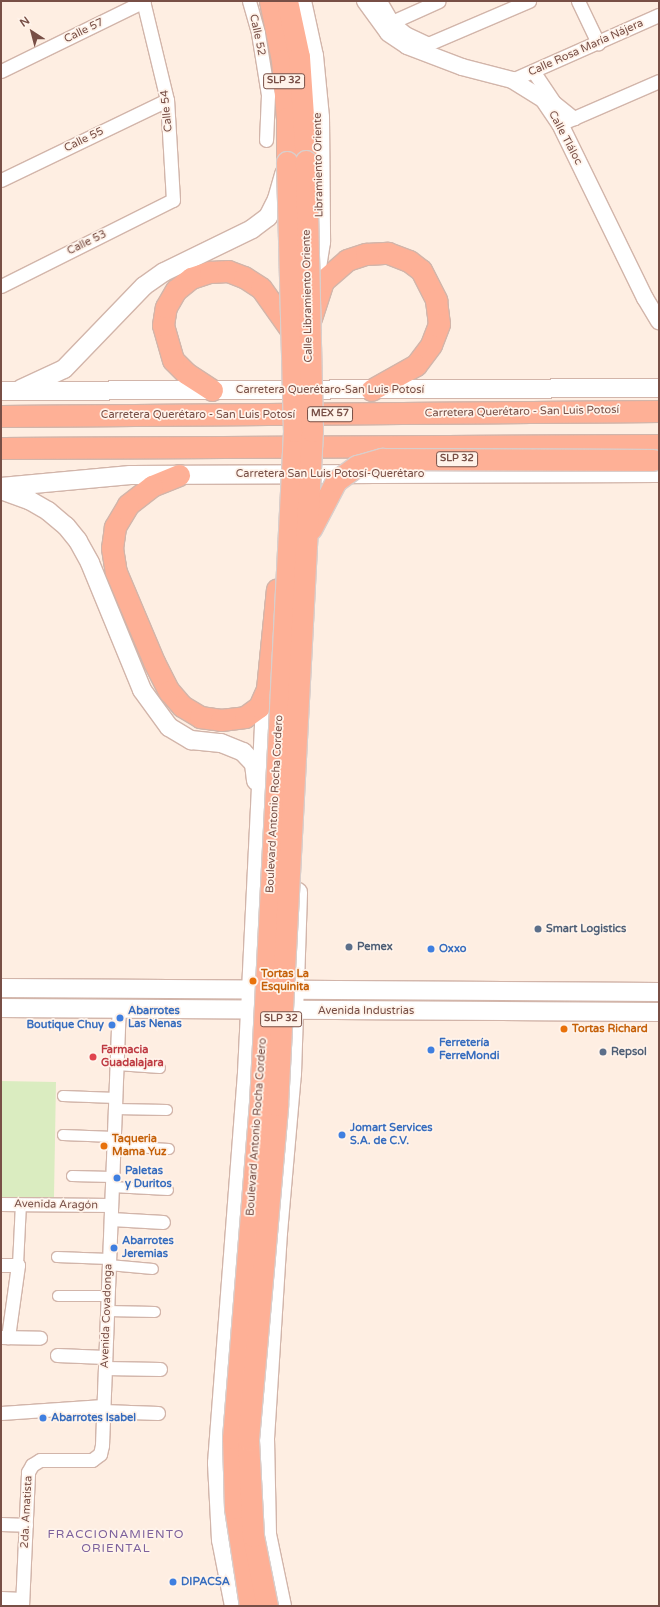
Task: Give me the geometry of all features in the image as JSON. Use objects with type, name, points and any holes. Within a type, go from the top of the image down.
[{"type":"highway","name":"SLP 32","points":[[270,1],[282,60],[287,118],[296,161]]},
{"type":"highway","name":"Libramiento Oriente","points":[[287,1],[299,57],[296,161]]},
{"type":"highway","name":"Calle Libramiento Oriente","points":[[296,161],[299,329],[303,431]]},
{"type":"highway","points":[[212,390],[186,372],[173,360],[163,326],[166,307],[176,290],[191,278],[210,272],[228,271],[244,277],[261,288],[299,329],[323,281],[348,260],[366,254],[388,253],[409,261],[421,270],[436,300],[439,324],[431,345],[416,365],[371,390]]},
{"type":"highway","name":"Carretera Querétaro - San Luis Potosí","points":[[1,416],[659,411]]},
{"type":"highway","name":"Boulevard Antonio Rocha Cordero","points":[[267,1606],[253,1536],[248,1439],[277,1105],[305,542],[303,431]]},
{"type":"highway","name":"Boulevard Antonio Rocha Cordero","points":[[250,1606],[235,1508],[233,1438],[260,1103],[286,564],[303,431]]},
{"type":"highway","points":[[1,448],[658,460]]},
{"type":"highway","name":"SLP 32","points":[[305,542],[323,502],[336,481],[344,473],[365,462],[382,459],[658,460]]},
{"type":"highway","points":[[178,474],[152,486],[128,505],[115,527],[112,548],[116,572],[154,662],[169,691],[182,706],[200,717],[221,720],[245,717],[259,707],[267,689],[278,581],[286,564]]},
{"type":"main road","name":"Libramiento Oriente","points":[[299,329],[321,242],[320,117],[314,56],[302,1]]},
{"type":"main road","points":[[8,391],[64,369],[144,286],[164,272],[252,229],[268,217],[296,161]]},
{"type":"main road","name":"Carretera Querétaro-San Luis Potosí","points":[[8,391],[659,388]]},
{"type":"main road","name":"Carretera San Luis Potosí-Querétaro","points":[[1,487],[130,475],[658,460]]},
{"type":"main road","points":[[1,490],[29,500],[66,526],[90,563],[142,690],[154,709],[169,727],[191,740],[221,744],[243,752],[254,764],[260,805]]},
{"type":"main road","name":"Boulevard Antonio Rocha Cordero","points":[[234,1606],[221,1540],[217,1463],[247,1073],[252,947],[267,689]]},
{"type":"main road","name":"Boulevard Antonio Rocha Cordero","points":[[282,1606],[267,1534],[265,1431],[278,1233],[292,1074],[296,945],[307,712],[297,691]]},
{"type":"main road","points":[[252,947],[262,963],[275,967],[288,962],[296,945]]},
{"type":"main road","points":[[296,945],[299,959],[308,975],[325,986],[343,991]]},
{"type":"main road","points":[[210,990],[231,986],[240,979],[246,972],[252,947]]},
{"type":"main road","name":"Avenida Industrias","points":[[1,988],[659,992]]},
{"type":"main road","name":"Avenida Industrias","points":[[1,1008],[119,1010],[659,1012]]},
{"type":"main road","points":[[219,1010],[236,1023],[248,1041]]},
{"type":"main road","points":[[293,1042],[303,1023],[330,1011]]},
{"type":"main road","points":[[247,1073],[252,1056],[267,1047],[279,1050],[284,1054],[292,1074]]},
{"type":"street","name":"Calle 57","points":[[1,71],[144,1]]},
{"type":"street","name":"Calle 54","points":[[144,1],[168,100],[173,200]]},
{"type":"street","name":"Calle 52","points":[[249,1],[258,33],[268,94],[266,140]]},
{"type":"street","name":"Calle Tláloc","points":[[365,1],[407,46],[462,67],[512,80],[543,99],[567,122],[645,298],[659,321]]},
{"type":"street","name":"Calle Tláloc","points":[[380,1],[390,28]]},
{"type":"street","points":[[390,28],[439,1]]},
{"type":"street","name":"Calle Tláloc","points":[[390,28],[428,44],[448,37],[529,1]]},
{"type":"street","points":[[578,1],[598,43]]},
{"type":"street","name":"Calle Rosa María Nájera","points":[[512,80],[659,15]]},
{"type":"street","points":[[532,71],[567,122],[659,81]]},
{"type":"street","name":"Calle 55","points":[[1,180],[168,100]]},
{"type":"street","name":"Calle 53","points":[[1,286],[173,200]]},
{"type":"street","name":"Avenida Covadonga","points":[[100,1454],[108,1296],[119,1010]]},
{"type":"street","points":[[117,1065],[160,1068]]},
{"type":"street","points":[[63,1096],[166,1110]]},
{"type":"street","points":[[63,1135],[169,1149]]},
{"type":"street","points":[[72,1176],[168,1190]]},
{"type":"street","name":"Avenida Aragón","points":[[1,1204],[111,1205]]},
{"type":"street","points":[[20,1204],[18,1265],[5,1337],[40,1338]]},
{"type":"street","points":[[111,1219],[163,1222]]},
{"type":"street","points":[[58,1257],[109,1262],[152,1269]]},
{"type":"street","points":[[1,1265],[18,1265]]},
{"type":"street","points":[[58,1296],[108,1296]]},
{"type":"street","points":[[107,1311],[154,1312]]},
{"type":"street","points":[[57,1355],[105,1363],[160,1369]]},
{"type":"street","points":[[1,1413],[103,1409],[158,1413]]},
{"type":"street","name":"2da. Amatista","points":[[22,1602],[28,1472],[32,1465],[40,1460],[92,1460],[100,1454]]},
{"type":"street","points":[[1,1524],[26,1525]]},
{"type":"street","points":[[1,1598],[22,1602]]},
{"type":"green space","points":[[1,1081],[56,1082],[54,1200],[1,1199]]},
{"type":"place","name":"Smart Logistics","points":[[538,929]]},
{"type":"place","name":"Pemex","points":[[349,947]]},
{"type":"place","name":"Oxxo","points":[[431,949]]},
{"type":"place","name":"Tortas La Esquinita","points":[[253,981]]},
{"type":"place","name":"Abarrotes Las Nenas","points":[[120,1018]]},
{"type":"place","name":"Boutique Chuy","points":[[112,1025]]},
{"type":"place","name":"Tortas Richard","points":[[564,1029]]},
{"type":"place","name":"Ferretería FerreMondi","points":[[431,1050]]},
{"type":"place","name":"Repsol","points":[[603,1052]]},
{"type":"place","name":"Farmacia Guadalajara","points":[[93,1057]]},
{"type":"place","name":"Jomart Services S.A. de C.V.","points":[[342,1135]]},
{"type":"place","name":"Taqueria Mama Yuz","points":[[104,1146]]},
{"type":"place","name":"Paletas y Duritos","points":[[117,1178]]},
{"type":"place","name":"Abarrotes Jeremias","points":[[114,1248]]},
{"type":"place","name":"Abarrotes Isabel","points":[[43,1418]]},
{"type":"place","name":"DIPACSA","points":[[173,1582]]},
{"type":"district","name":"FRACCIONAMIENTO ORIENTAL","points":[[116,1542]]}]
